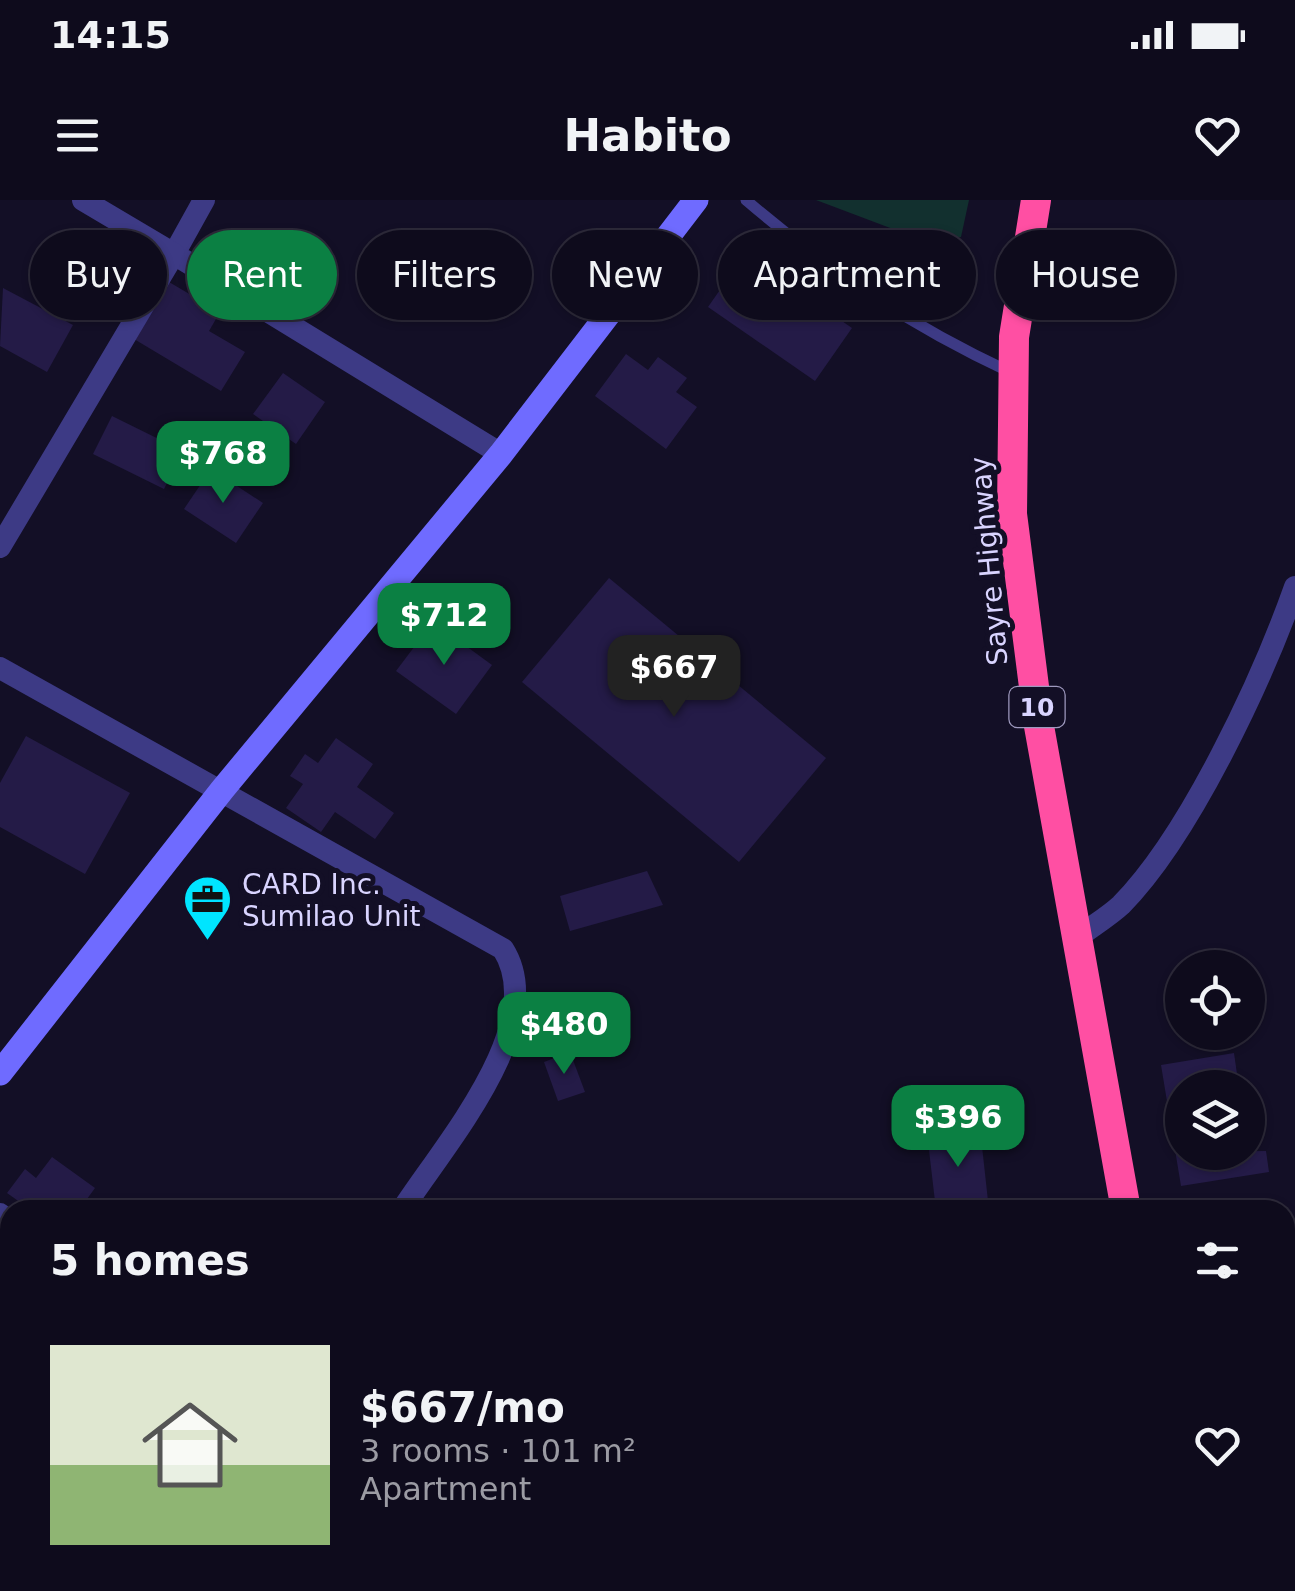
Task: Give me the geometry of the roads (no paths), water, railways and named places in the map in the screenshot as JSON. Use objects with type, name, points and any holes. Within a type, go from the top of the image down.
[{"type":"highway","name":"Sayre Highway","points":[[1036,200],[1012,372],[1012,514],[1025,625],[1124,1200]]},
{"type":"street","points":[[83,200],[501,454]]},
{"type":"street","points":[[0,548],[204,200]]},
{"type":"street","points":[[0,1073],[222,790],[501,454],[696,200]]},
{"type":"street","points":[[1077,938],[1120,906],[1163,852],[1214,766],[1295,587]]},
{"type":"street","points":[[0,668],[504,949],[514,966],[518,1007],[507,1047],[408,1200]]},
{"type":"lane","points":[[746,200],[822,265],[936,338],[1012,372]]},
{"type":"place","name":"CARD Inc. Sumilao Unit","points":[[207,942]]}]
